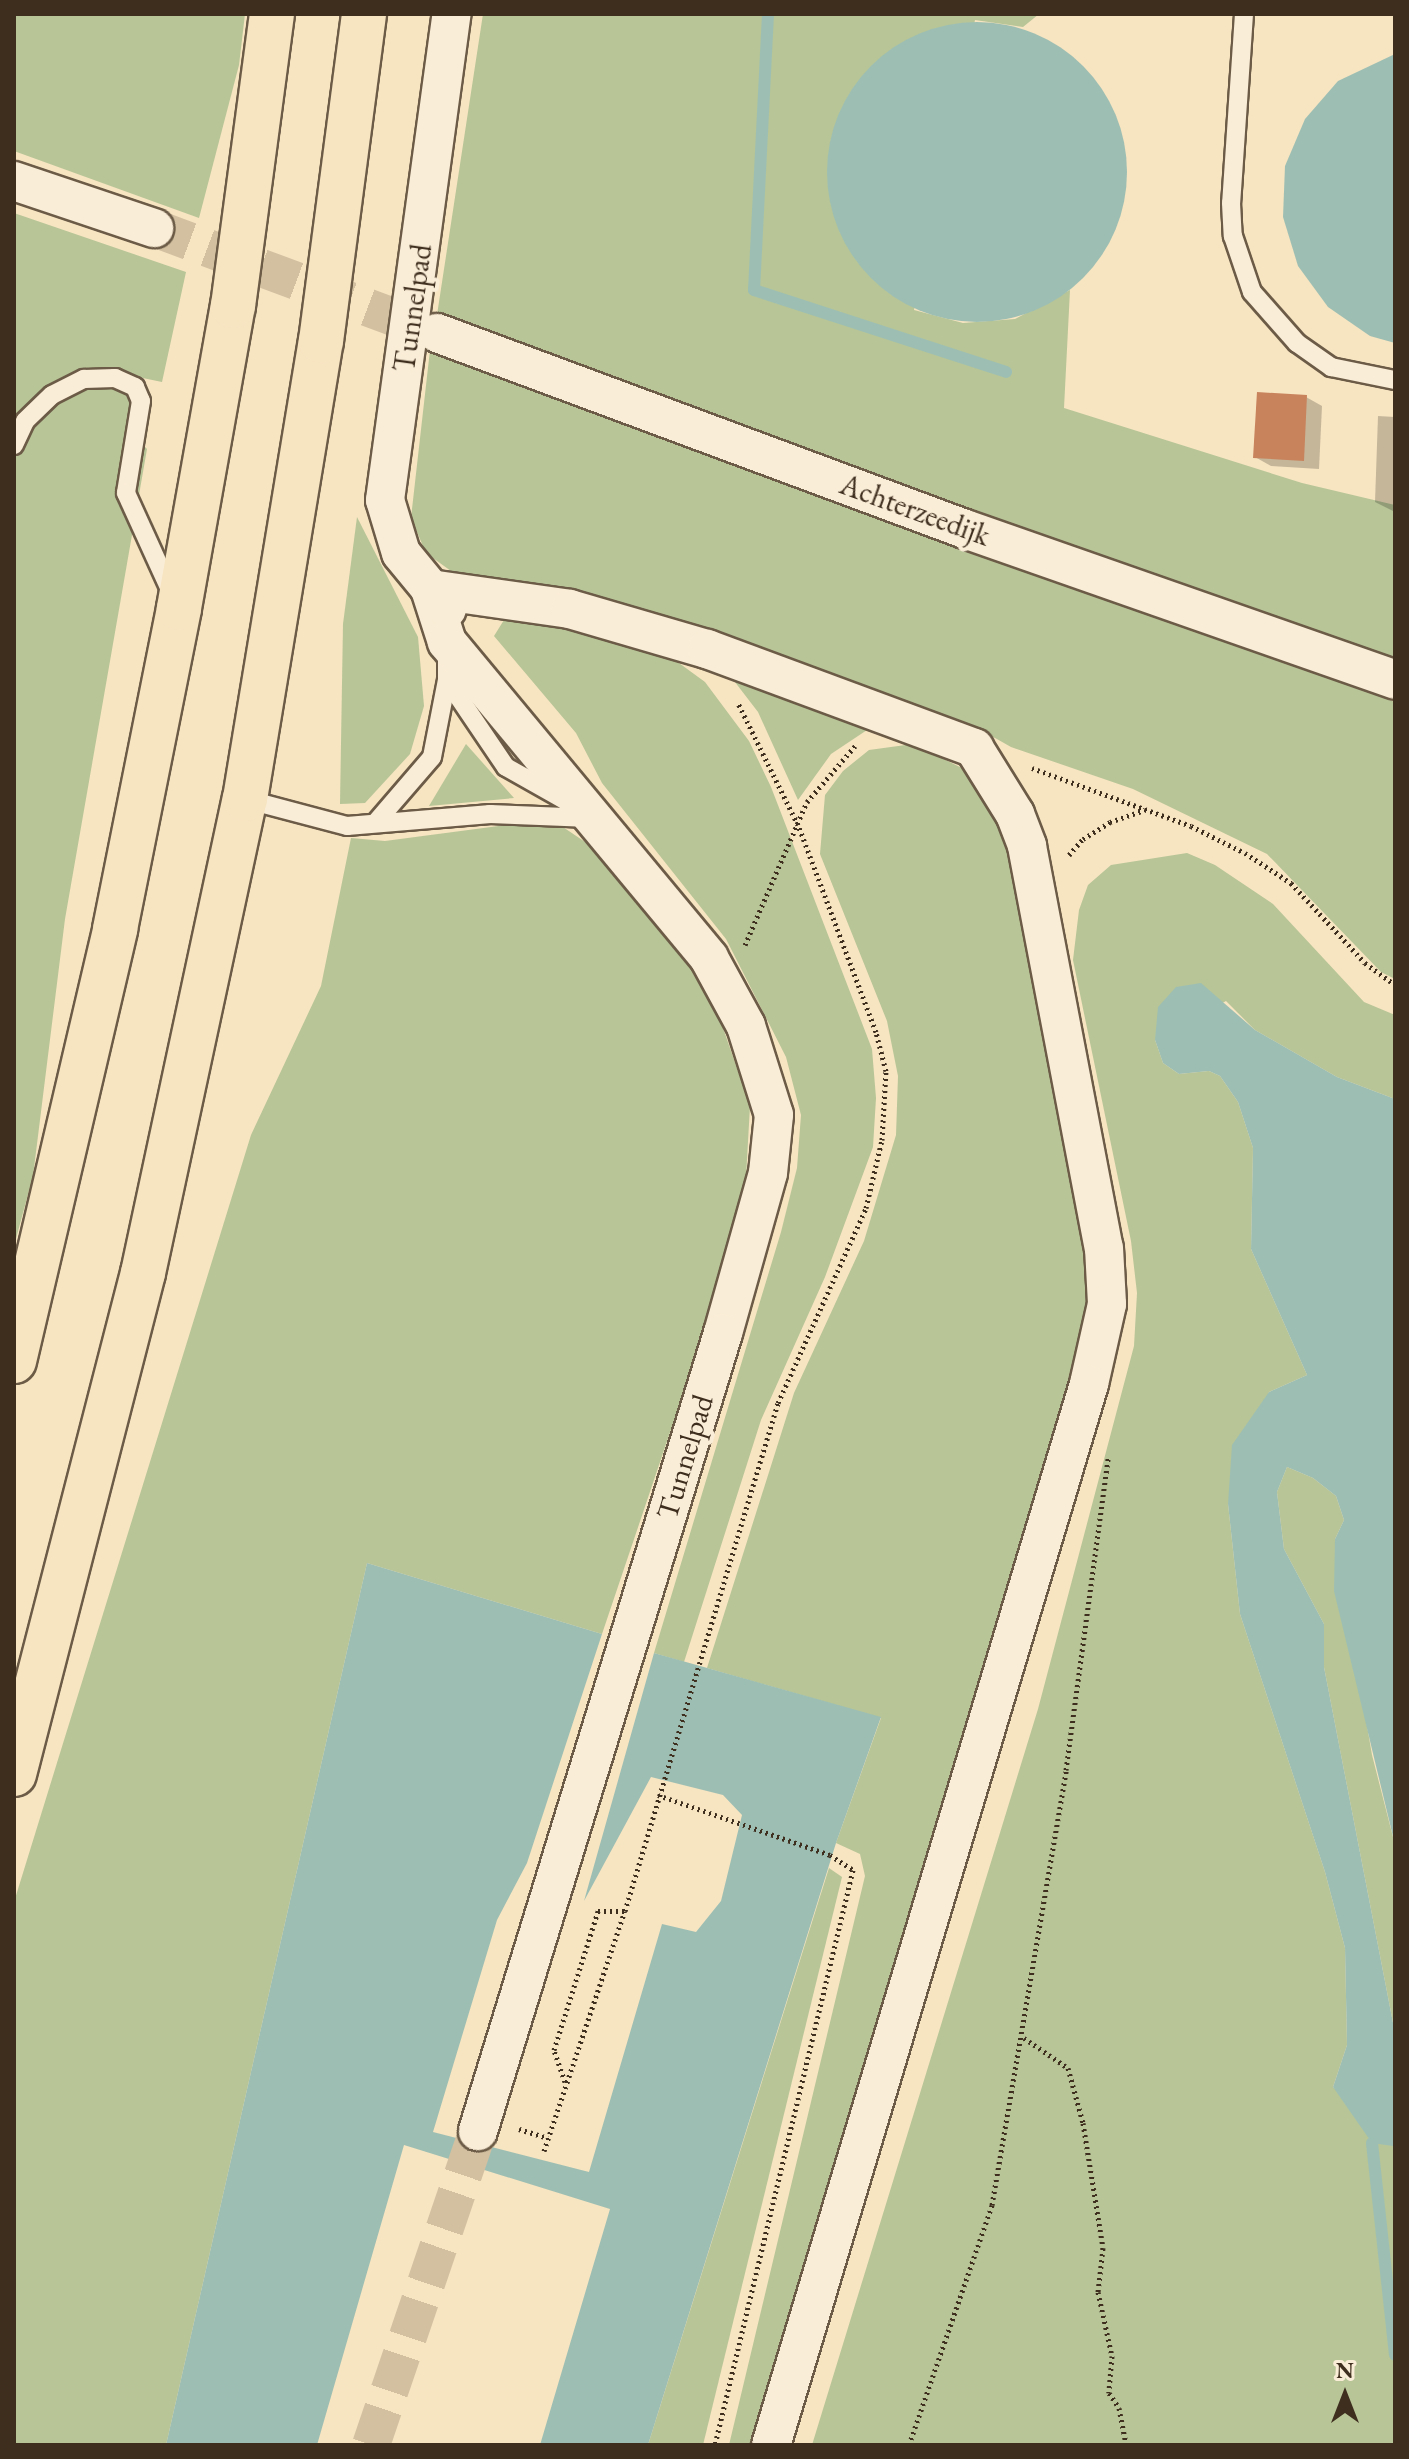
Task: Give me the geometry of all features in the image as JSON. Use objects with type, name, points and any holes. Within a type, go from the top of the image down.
[{"type":"highway","points":[[14,1361],[115,929],[179,608],[233,306],[272,14]]},
{"type":"highway","points":[[14,1774],[143,1273],[245,799],[303,462],[364,14]]},
{"type":"street","name":"Tunnelpad","points":[[452,14],[385,500],[401,553],[554,736],[597,818]]},
{"type":"street","points":[[14,181],[154,228]]},
{"type":"street","name":"Achterzeedijk","points":[[437,333],[965,529],[1395,680]]},
{"type":"street","name":"Tunnelpad","points":[[430,589],[447,642],[523,739],[597,818],[727,986],[746,1026],[774,1115],[768,1173],[478,2131]]},
{"type":"street","points":[[430,589],[570,609],[707,649],[974,748],[1015,814],[1027,846],[1104,1248],[1107,1304],[1089,1384],[771,2445]]},
{"type":"lane","points":[[1244,14],[1231,203],[1233,236],[1252,292],[1297,343],[1331,367],[1395,380]]},
{"type":"lane","points":[[14,445],[25,421],[52,395],[84,379],[115,378],[135,387],[141,401],[126,493],[179,608]]},
{"type":"lane","name":"Tunnelpad","points":[[447,642],[447,680],[506,767],[597,818]]},
{"type":"lane","points":[[377,821],[432,757],[447,680]]},
{"type":"lane","points":[[245,799],[347,826],[377,821],[490,814],[597,818]]},
{"type":"path","points":[[544,2151],[625,1911],[714,1606],[778,1403],[866,1208],[887,1105],[886,1071],[876,1032],[798,825],[758,737],[707,649]]},
{"type":"path","points":[[727,986],[798,825],[822,781],[857,744],[912,726]]},
{"type":"path","points":[[974,748],[1146,810],[1245,853],[1291,883],[1365,963],[1395,985]]},
{"type":"path","points":[[1065,861],[1083,839],[1146,810]]},
{"type":"path","points":[[909,2445],[992,2205],[1024,2038],[1110,1467],[1106,1453]]},
{"type":"path","points":[[658,1795],[830,1855],[849,1864],[853,1879],[715,2445]]},
{"type":"path","points":[[566,2085],[554,2050],[598,1911],[625,1911]]},
{"type":"path","points":[[1024,2038],[1068,2068],[1083,2123],[1103,2248],[1098,2292],[1112,2356],[1109,2393],[1119,2408],[1126,2445]]},
{"type":"green space","points":[[14,14],[245,14],[239,65],[199,218],[14,151]]},
{"type":"green space","points":[[483,14],[1039,14],[1023,27],[975,20],[914,310],[963,323],[1015,319],[1070,290],[1064,408],[1302,483],[1395,505],[1395,661],[977,517],[590,368],[437,315]]},
{"type":"green space","points":[[14,213],[186,272],[162,382],[138,377],[126,428],[147,449],[65,919],[33,1176],[14,1246]]},
{"type":"green space","points":[[430,350],[1395,702],[1395,979],[1381,972],[1267,854],[1133,789],[1011,747],[981,730],[600,601],[451,571],[426,553],[411,518]]},
{"type":"green space","points":[[357,517],[418,637],[424,706],[410,754],[365,803],[340,804],[343,624]]},
{"type":"green space","points":[[504,620],[626,639],[668,655],[705,682],[749,741],[771,787],[872,1049],[876,1098],[873,1147],[825,1277],[761,1420],[684,1662],[654,1653],[781,1232],[797,1168],[801,1115],[786,1057],[726,939],[602,783],[576,733],[494,636]]},
{"type":"green space","points":[[728,673],[873,726],[831,754],[798,800],[758,712]]},
{"type":"green space","points":[[466,744],[514,798],[429,806]]},
{"type":"green space","points":[[913,744],[968,771],[1004,823],[1092,1255],[1087,1343],[755,2445],[729,2445],[865,1876],[860,1854],[836,1843],[881,1718],[707,1668],[794,1393],[864,1241],[896,1135],[898,1076],[887,1021],[820,854],[825,795],[843,771],[869,750]]},
{"type":"green space","points":[[551,819],[603,854],[684,957],[722,1025],[750,1106],[744,1213],[602,1634],[367,1563],[166,2445],[14,2445],[14,1902],[251,1135],[321,986],[351,838],[385,841]]},
{"type":"green space","points":[[1187,853],[1215,865],[1273,904],[1364,1002],[1395,1015],[1395,1099],[1337,1077],[1255,1030],[1226,1001],[1155,1040],[1163,1063],[1179,1074],[1209,1071],[1220,1076],[1238,1102],[1253,1148],[1251,1249],[1307,1375],[1269,1392],[1228,1504],[1240,1614],[1325,1872],[1345,1948],[1347,2045],[1333,2087],[1393,2146],[1395,2140],[1395,2445],[812,2445],[1038,1709],[1134,1346],[1137,1293],[1131,1241],[1073,960],[1079,910],[1088,885],[1111,865]]},
{"type":"green space","points":[[1287,1467],[1313,1478],[1336,1496],[1344,1520],[1335,1539],[1372,1755],[1395,1845],[1395,2033],[1324,1667],[1324,1624],[1284,1549],[1277,1492]]},
{"type":"green space","points":[[829,1868],[842,1877],[703,2445],[648,2445]]},
{"type":"water","points":[[962,22],[992,22],[1021,28],[1048,39],[1072,56],[1093,77],[1116,114],[1127,157],[1121,216],[1110,243],[1093,267],[1072,288],[1048,305],[1021,316],[992,322],[962,322],[933,316],[906,305],[882,288],[852,256],[833,216],[827,187],[827,157],[833,128],[844,101],[861,77],[893,47],[933,28]]},
{"type":"water","points":[[1395,54],[1395,343],[1370,336],[1328,307],[1298,266],[1283,217],[1285,166],[1305,119],[1338,81]]},
{"type":"water","points":[[1201,983],[1255,1030],[1337,1077],[1395,1099],[1395,1845],[1334,1591],[1335,1539],[1344,1520],[1336,1496],[1313,1478],[1287,1467],[1277,1492],[1284,1549],[1324,1624],[1324,1667],[1395,2033],[1393,2146],[1372,2143],[1333,2087],[1347,2045],[1345,1948],[1325,1872],[1240,1614],[1228,1504],[1232,1445],[1269,1392],[1307,1375],[1251,1249],[1253,1148],[1238,1102],[1220,1076],[1209,1071],[1179,1074],[1163,1063],[1155,1040],[1158,1007],[1176,987]]},
{"type":"water","points":[[367,1563],[602,1634],[527,1863],[497,1920],[433,2132],[589,2172],[662,1924],[696,1932],[721,1901],[742,1815],[723,1795],[651,1777],[584,1901],[654,1653],[881,1717],[836,1843],[648,2445],[540,2445],[610,2209],[404,2145],[317,2445],[166,2445]]},
{"type":"building","points":[[1257,392],[1307,395],[1304,461],[1253,458]]},
{"type":"waterway","points":[[768,14],[754,290],[1006,372]]},
{"type":"waterway","points":[[1372,2143],[1395,2355]]},
{"type":"tunnel","points":[[154,228],[437,333]]},
{"type":"tunnel","points":[[371,2445],[478,2131]]}]
